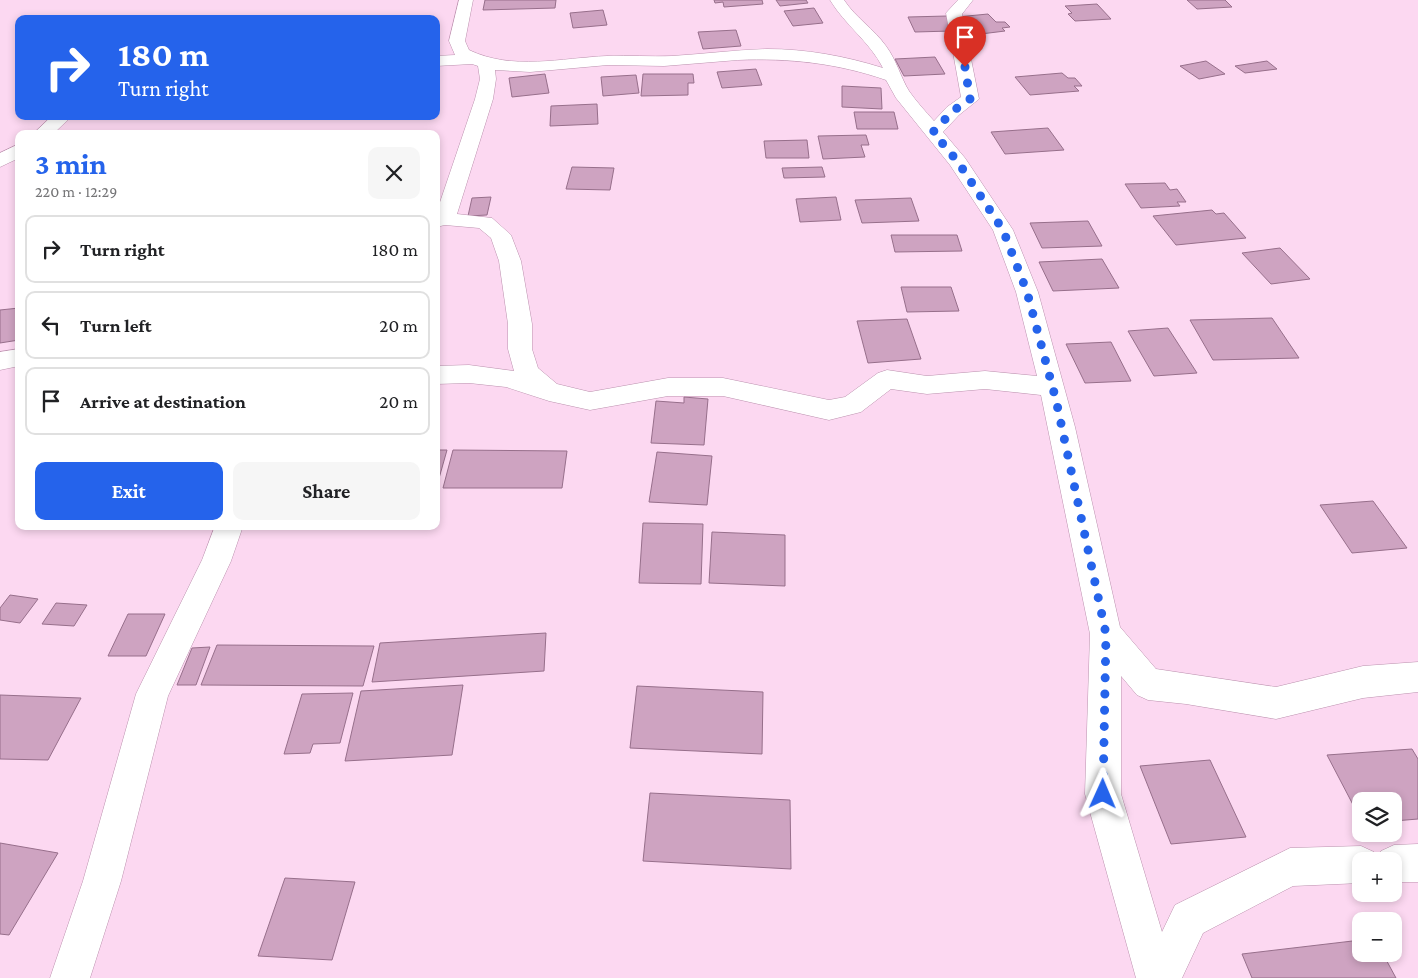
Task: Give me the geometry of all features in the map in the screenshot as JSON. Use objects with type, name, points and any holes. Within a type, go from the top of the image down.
[{"type":"street","points":[[466,0],[457,41],[462,53],[479,62],[488,79],[484,100],[440,220],[485,222],[501,235],[510,261],[520,324],[520,349],[527,372],[549,392]]},
{"type":"street","points":[[837,0],[846,14],[880,47],[902,94],[958,162],[1003,230],[1027,292],[1052,387],[1106,634],[1103,794],[1156,978]]},
{"type":"street","points":[[933,132],[953,111],[970,99],[959,36],[954,21],[954,14],[966,0]]},
{"type":"street","points":[[440,61],[479,62],[510,67],[602,60],[664,61],[748,54],[798,55],[869,68],[893,77]]},
{"type":"street","points":[[47,130],[58,120]]},
{"type":"street","points":[[0,161],[15,152]]},
{"type":"street","points":[[0,361],[15,358]]},
{"type":"street","points":[[440,374],[469,374],[508,378],[549,392],[590,401],[668,387],[723,387],[829,410],[852,405],[887,378],[927,384],[984,380],[1052,387]]},
{"type":"street","points":[[70,978],[102,881],[152,694],[216,561],[228,530]]},
{"type":"street","points":[[1106,634],[1148,684],[1186,688],[1276,703],[1362,682],[1418,676]]},
{"type":"street","points":[[1402,864],[1418,863]]},
{"type":"street","points":[[1161,978],[1189,919],[1290,866],[1352,865]]},
{"type":"building","points":[[485,0],[556,0],[555,8],[483,10]]},
{"type":"building","points":[[714,0],[762,0],[763,4],[724,7],[723,2],[715,3]]},
{"type":"building","points":[[776,0],[806,0],[808,3],[780,6]]},
{"type":"building","points":[[1187,0],[1225,0],[1232,7],[1197,9]]},
{"type":"building","points":[[1097,4],[1111,19],[1075,21],[1068,14],[1072,13],[1065,6]]},
{"type":"building","points":[[814,8],[823,23],[793,26],[784,11]]},
{"type":"building","points":[[603,10],[607,25],[573,28],[570,13]]},
{"type":"building","points":[[988,14],[996,22],[1005,22],[1010,27],[1002,28],[1005,31],[973,35],[957,17]]},
{"type":"building","points":[[947,16],[952,31],[915,32],[908,17]]},
{"type":"building","points":[[736,30],[741,46],[703,49],[698,32]]},
{"type":"building","points":[[935,57],[945,74],[904,76],[895,59]]},
{"type":"building","points":[[1206,61],[1225,74],[1199,79],[1180,66]]},
{"type":"building","points":[[1267,61],[1277,69],[1245,73],[1235,66]]},
{"type":"building","points":[[756,69],[762,85],[722,88],[717,72]]},
{"type":"building","points":[[1062,73],[1068,78],[1075,78],[1082,86],[1074,86],[1079,91],[1030,95],[1015,77]]},
{"type":"building","points":[[545,74],[549,93],[512,97],[509,78]]},
{"type":"building","points":[[643,74],[693,74],[694,83],[688,83],[688,95],[641,96]]},
{"type":"building","points":[[636,75],[639,93],[603,96],[601,77]]},
{"type":"building","points":[[842,86],[881,88],[882,109],[842,107]]},
{"type":"building","points":[[597,104],[598,124],[550,126],[551,106]]},
{"type":"building","points":[[854,112],[894,112],[898,129],[857,129]]},
{"type":"building","points":[[1048,128],[1064,150],[1005,154],[991,132]]},
{"type":"building","points":[[866,135],[869,145],[861,145],[865,157],[823,159],[818,136]]},
{"type":"building","points":[[807,140],[809,158],[766,158],[764,141]]},
{"type":"building","points":[[572,167],[614,168],[610,190],[566,189]]},
{"type":"building","points":[[822,167],[825,177],[784,178],[782,168]]},
{"type":"building","points":[[1165,183],[1170,190],[1177,189],[1186,202],[1177,202],[1180,206],[1141,208],[1125,184]]},
{"type":"building","points":[[491,197],[487,215],[468,216],[472,198]]},
{"type":"building","points":[[836,197],[841,220],[800,222],[796,199]]},
{"type":"building","points":[[911,198],[919,221],[862,223],[855,200]]},
{"type":"building","points":[[1212,210],[1216,214],[1224,213],[1246,238],[1176,245],[1153,216]]},
{"type":"building","points":[[1088,221],[1102,246],[1042,248],[1030,223]]},
{"type":"building","points":[[891,235],[957,235],[962,251],[895,252]]},
{"type":"building","points":[[1280,248],[1310,279],[1271,284],[1242,253]]},
{"type":"building","points":[[1102,259],[1119,288],[1053,291],[1039,262]]},
{"type":"building","points":[[901,287],[951,287],[959,311],[907,312]]},
{"type":"building","points":[[15,308],[15,341],[0,343],[0,310]]},
{"type":"building","points":[[1272,318],[1299,358],[1213,360],[1190,320]]},
{"type":"building","points":[[907,319],[921,359],[868,363],[857,321]]},
{"type":"building","points":[[1168,328],[1197,373],[1154,376],[1128,331]]},
{"type":"building","points":[[1111,342],[1131,381],[1085,383],[1066,344]]},
{"type":"building","points":[[684,397],[708,399],[704,445],[651,443],[656,401],[684,403]]},
{"type":"building","points":[[440,450],[447,450],[440,475]]},
{"type":"building","points":[[453,450],[567,451],[562,488],[443,488]]},
{"type":"building","points":[[657,452],[712,456],[707,505],[649,502]]},
{"type":"building","points":[[1373,501],[1407,548],[1352,553],[1320,505]]},
{"type":"building","points":[[643,523],[703,524],[701,584],[639,583]]},
{"type":"building","points":[[712,532],[785,535],[785,586],[709,583]]},
{"type":"building","points":[[10,595],[38,599],[20,623],[0,620],[0,608]]},
{"type":"building","points":[[56,603],[87,605],[74,626],[42,624]]},
{"type":"building","points":[[128,614],[165,614],[146,656],[108,656]]},
{"type":"building","points":[[546,633],[544,671],[372,682],[380,643]]},
{"type":"building","points":[[217,645],[374,646],[363,686],[201,685]]},
{"type":"building","points":[[210,647],[196,685],[177,685],[192,648]]},
{"type":"building","points":[[463,685],[452,755],[345,761],[361,691]]},
{"type":"building","points":[[637,686],[763,692],[762,754],[630,748]]},
{"type":"building","points":[[353,693],[340,743],[313,744],[310,753],[284,754],[302,694]]},
{"type":"building","points":[[0,695],[81,698],[48,760],[0,759]]},
{"type":"building","points":[[1412,749],[1418,759],[1418,819],[1402,820],[1402,792],[1352,792],[1352,803],[1327,755]]},
{"type":"building","points":[[1210,760],[1246,837],[1171,844],[1140,766]]},
{"type":"building","points":[[650,793],[790,800],[791,869],[643,861]]},
{"type":"building","points":[[0,843],[58,853],[9,935],[0,934]]},
{"type":"building","points":[[285,878],[355,882],[332,960],[258,956]]},
{"type":"building","points":[[1352,941],[1352,962],[1387,962],[1396,978],[1252,978],[1242,954]]},
{"type":"route","points":[[965,67],[970,99],[953,111],[933,132],[958,162],[1003,230],[1027,292],[1056,400],[1106,634],[1103,794]]}]
